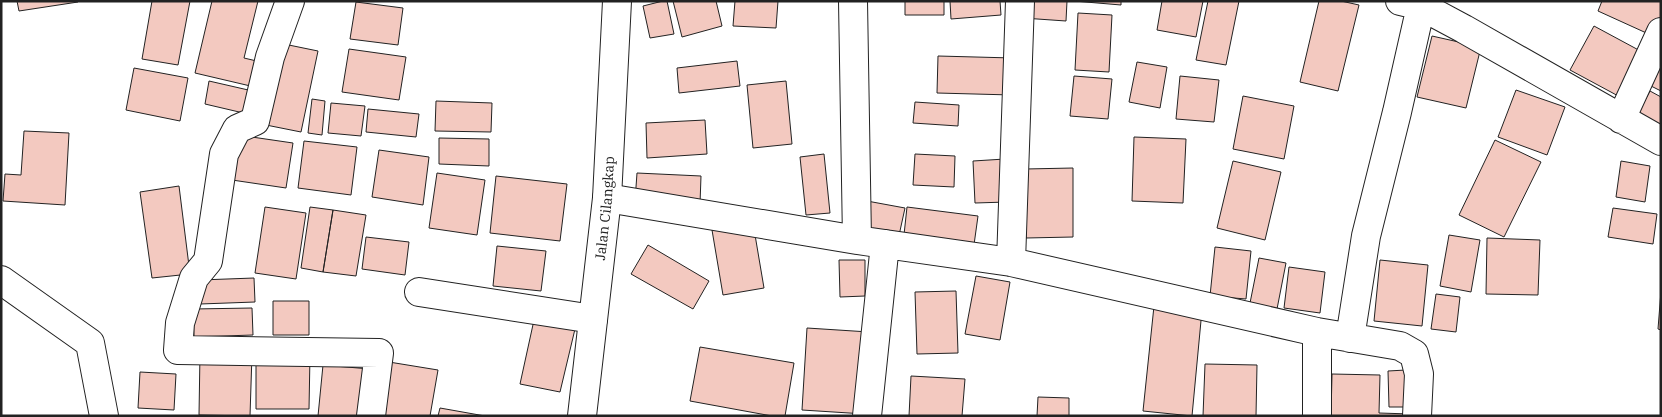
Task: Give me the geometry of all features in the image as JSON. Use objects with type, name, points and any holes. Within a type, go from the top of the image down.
[{"type":"street","points":[[290,1],[270,56],[255,121],[237,129],[224,154],[208,261],[194,278],[180,324],[178,350],[379,353],[371,416]]},
{"type":"street","name":"Jalan Cilangkap","points":[[582,416],[607,198],[617,1]]},
{"type":"street","points":[[853,1],[857,240]]},
{"type":"street","points":[[1010,262],[1020,1]]},
{"type":"street","points":[[1350,338],[1366,236],[1397,112],[1410,4],[1464,29],[1661,141]]},
{"type":"street","points":[[1621,119],[1661,32]]},
{"type":"street","points":[[607,198],[857,240],[1010,262],[1317,332],[1400,346],[1414,354],[1419,374],[1417,416]]},
{"type":"street","points":[[867,416],[885,244]]},
{"type":"street","points":[[1,280],[90,342],[104,416]]},
{"type":"street","points":[[418,292],[593,319]]},
{"type":"street","points":[[1317,332],[1317,416]]},
{"type":"building","points":[[17,1],[78,1],[78,2],[19,11]]},
{"type":"building","points":[[152,1],[190,1],[178,65],[142,59]]},
{"type":"building","points":[[212,1],[258,1],[244,58],[265,63],[259,88],[195,73]]},
{"type":"building","points":[[667,1],[674,34],[650,38],[643,6]]},
{"type":"building","points":[[673,1],[716,1],[722,26],[682,37]]},
{"type":"building","points":[[735,1],[778,1],[776,28],[733,26]]},
{"type":"building","points":[[905,1],[944,1],[944,15],[905,15]]},
{"type":"building","points":[[950,1],[1000,1],[1001,15],[951,19]]},
{"type":"building","points":[[1025,1],[1067,1],[1066,21],[1023,18]]},
{"type":"building","points":[[1074,1],[1121,1],[1121,5]]},
{"type":"building","points":[[1162,1],[1203,1],[1196,37],[1157,30]]},
{"type":"building","points":[[1208,1],[1239,1],[1226,65],[1196,60]]},
{"type":"building","points":[[1319,1],[1341,1],[1359,5],[1338,91],[1300,82]]},
{"type":"building","points":[[1602,1],[1661,1],[1661,20],[1653,36],[1598,11]]},
{"type":"building","points":[[356,2],[403,8],[398,45],[350,39]]},
{"type":"building","points":[[1078,13],[1112,15],[1109,72],[1075,70]]},
{"type":"building","points":[[1594,26],[1646,54],[1622,98],[1570,70]]},
{"type":"building","points":[[1432,36],[1481,47],[1466,108],[1417,97]]},
{"type":"building","points":[[279,43],[318,51],[301,132],[261,124]]},
{"type":"building","points":[[349,49],[406,57],[399,100],[342,92]]},
{"type":"building","points":[[1661,51],[1661,91],[1645,83]]},
{"type":"building","points":[[938,56],[1013,58],[1012,95],[937,93]]},
{"type":"building","points":[[737,61],[740,86],[679,93],[677,68]]},
{"type":"building","points":[[1137,62],[1167,67],[1160,108],[1129,102]]},
{"type":"building","points":[[134,68],[188,78],[180,121],[126,110]]},
{"type":"building","points":[[1074,76],[1112,79],[1108,119],[1070,116]]},
{"type":"building","points":[[1180,76],[1219,80],[1214,122],[1176,119]]},
{"type":"building","points":[[209,81],[257,92],[252,115],[205,104]]},
{"type":"building","points":[[786,81],[792,144],[753,148],[747,85]]},
{"type":"building","points":[[1516,90],[1565,107],[1547,155],[1498,137]]},
{"type":"building","points":[[1650,91],[1661,97],[1661,127],[1637,115]]},
{"type":"building","points":[[1243,96],[1294,106],[1284,159],[1233,149]]},
{"type":"building","points":[[312,99],[325,101],[322,135],[308,133]]},
{"type":"building","points":[[436,101],[492,103],[491,132],[435,131]]},
{"type":"building","points":[[915,102],[959,105],[958,126],[913,123]]},
{"type":"building","points":[[331,103],[365,106],[361,136],[328,133]]},
{"type":"building","points":[[368,109],[419,114],[416,137],[366,132]]},
{"type":"building","points":[[705,120],[707,154],[647,158],[646,123]]},
{"type":"building","points":[[24,131],[69,133],[65,205],[3,201],[5,174],[21,175]]},
{"type":"building","points":[[238,135],[293,143],[286,188],[232,180]]},
{"type":"building","points":[[1134,137],[1186,139],[1183,203],[1132,201]]},
{"type":"building","points":[[439,138],[489,139],[489,166],[439,164]]},
{"type":"building","points":[[1495,140],[1541,162],[1504,237],[1459,215]]},
{"type":"building","points":[[304,141],[357,147],[351,195],[298,188]]},
{"type":"building","points":[[379,150],[429,157],[423,205],[372,197]]},
{"type":"building","points":[[824,154],[830,213],[806,215],[800,157]]},
{"type":"building","points":[[915,154],[955,156],[954,187],[913,185]]},
{"type":"building","points":[[1005,159],[1007,202],[975,203],[973,161]]},
{"type":"building","points":[[1233,161],[1281,172],[1265,240],[1217,228]]},
{"type":"building","points":[[1621,161],[1650,166],[1645,202],[1616,197]]},
{"type":"building","points":[[1073,168],[1073,237],[1026,238],[1025,169]]},
{"type":"building","points":[[437,173],[485,180],[477,235],[429,228]]},
{"type":"building","points":[[637,173],[701,176],[700,204],[635,201]]},
{"type":"building","points":[[496,176],[567,184],[560,241],[490,233]]},
{"type":"building","points":[[179,186],[190,274],[152,278],[140,192]]},
{"type":"building","points":[[867,201],[905,208],[898,240],[861,232]]},
{"type":"building","points":[[265,207],[306,213],[296,279],[255,273]]},
{"type":"building","points":[[310,207],[333,210],[323,272],[301,268]]},
{"type":"building","points":[[907,207],[978,216],[973,252],[903,244]]},
{"type":"building","points":[[1613,208],[1657,214],[1653,244],[1608,237]]},
{"type":"building","points":[[333,210],[366,215],[356,276],[323,272]]},
{"type":"building","points":[[753,223],[764,288],[723,295],[712,230]]},
{"type":"building","points":[[1449,235],[1480,240],[1471,292],[1440,286]]},
{"type":"building","points":[[366,237],[409,242],[405,275],[362,269]]},
{"type":"building","points":[[1487,238],[1540,240],[1538,295],[1486,294]]},
{"type":"building","points":[[648,245],[709,281],[693,309],[631,274]]},
{"type":"building","points":[[497,246],[546,251],[541,291],[493,286]]},
{"type":"building","points":[[1215,247],[1251,251],[1246,299],[1210,296]]},
{"type":"building","points":[[1259,258],[1286,263],[1277,309],[1250,303]]},
{"type":"building","points":[[839,260],[865,260],[865,296],[840,297]]},
{"type":"building","points":[[1380,260],[1428,265],[1422,326],[1374,321]]},
{"type":"building","points":[[1289,267],[1325,272],[1320,313],[1284,308]]},
{"type":"building","points":[[976,276],[1010,282],[1000,340],[965,334]]},
{"type":"building","points":[[254,278],[255,302],[200,304],[200,280]]},
{"type":"building","points":[[956,291],[958,353],[917,354],[915,292]]},
{"type":"building","points":[[1661,291],[1661,330],[1658,329]]},
{"type":"building","points":[[1436,294],[1460,297],[1456,332],[1431,329]]},
{"type":"building","points":[[273,301],[309,301],[309,335],[273,335]]},
{"type":"building","points":[[1154,306],[1202,310],[1192,416],[1143,411]]},
{"type":"building","points":[[252,308],[253,335],[194,337],[193,309]]},
{"type":"building","points":[[534,320],[575,329],[560,392],[520,384]]},
{"type":"building","points":[[807,328],[869,332],[865,414],[802,410]]},
{"type":"building","points":[[700,347],[794,363],[785,416],[772,416],[690,401]]},
{"type":"building","points":[[200,353],[252,354],[250,416],[199,415]]},
{"type":"building","points":[[256,355],[310,355],[309,409],[256,409]]},
{"type":"building","points":[[389,362],[438,370],[430,416],[379,416]]},
{"type":"building","points":[[1205,364],[1257,365],[1256,416],[1203,416]]},
{"type":"building","points":[[323,365],[370,369],[365,416],[318,416]]},
{"type":"building","points":[[1406,370],[1407,407],[1389,407],[1388,371]]},
{"type":"building","points":[[140,372],[176,374],[174,410],[138,408]]},
{"type":"building","points":[[1332,374],[1380,375],[1379,413],[1411,414],[1411,416],[1331,416]]},
{"type":"building","points":[[911,376],[965,379],[962,416],[909,416]]},
{"type":"building","points":[[1038,397],[1069,398],[1069,416],[1037,416]]},
{"type":"building","points":[[440,408],[485,416],[438,416]]}]
